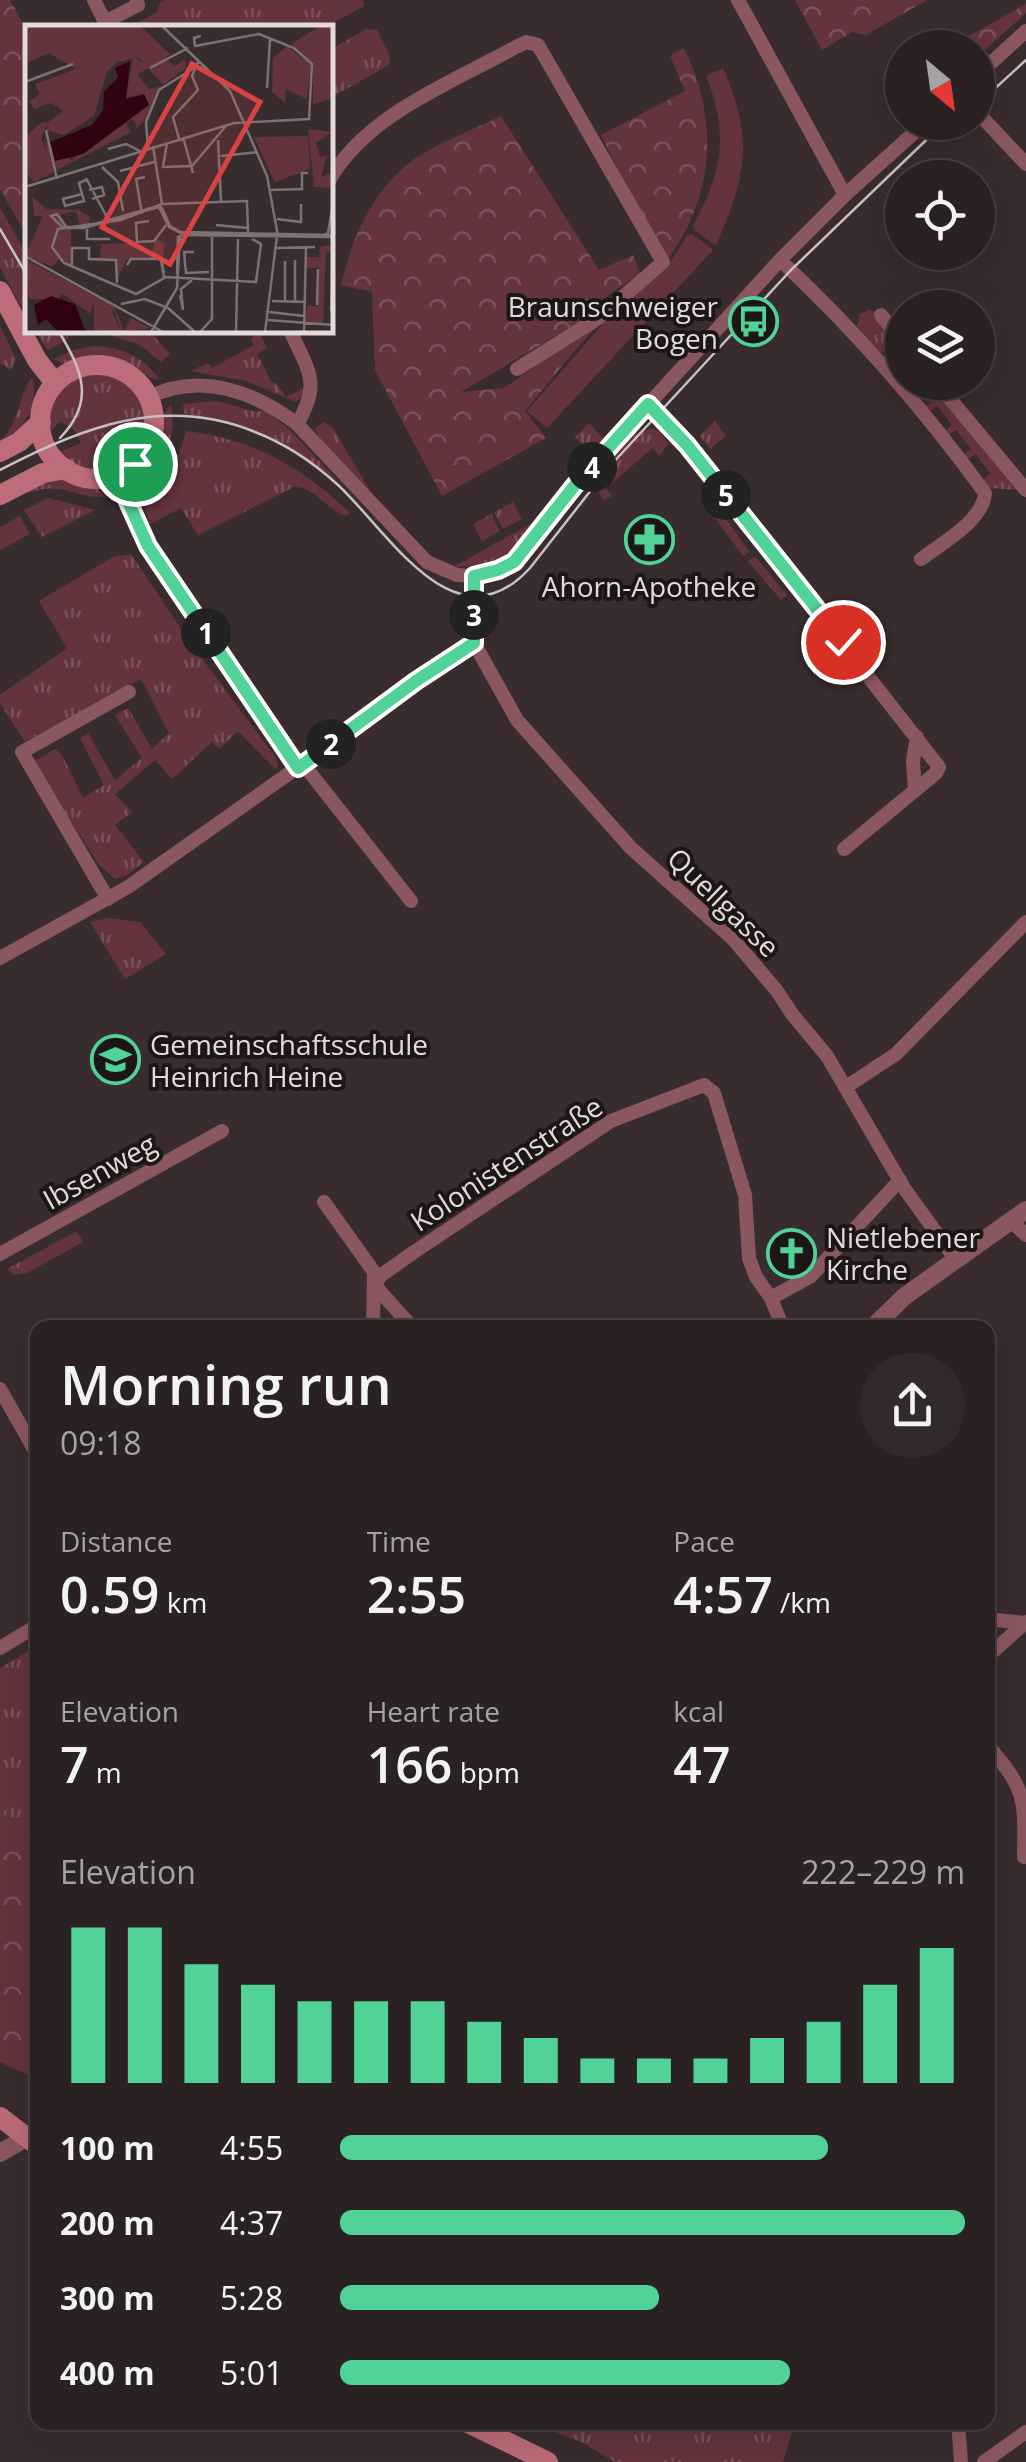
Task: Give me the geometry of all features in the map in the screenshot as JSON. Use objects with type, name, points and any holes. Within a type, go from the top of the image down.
[{"type":"main road","points":[[0,290],[37,360],[55,383]]},
{"type":"main road","points":[[0,495],[43,473],[67,469],[94,478],[116,475],[140,459],[151,440],[154,416],[148,397],[129,374],[108,366],[78,368],[55,383],[43,404],[40,422],[46,446],[67,469]]},
{"type":"main road","points":[[0,452],[19,442],[40,422]]},
{"type":"main road","points":[[0,2117],[30,2136]]},
{"type":"main road","points":[[482,2430],[548,2462]]},
{"type":"street","points":[[94,0],[107,25],[141,2]]},
{"type":"street","points":[[738,0],[845,195]]},
{"type":"street","points":[[995,60],[1026,31]]},
{"type":"street","points":[[332,176],[364,138],[393,116],[526,42],[538,45],[662,262],[600,316],[517,369]]},
{"type":"street","points":[[995,131],[1026,164]]},
{"type":"street","points":[[148,397],[191,384],[238,391],[263,402],[297,424],[427,562],[446,572],[474,576],[498,570],[514,562],[575,485],[780,260],[906,140]]},
{"type":"street","points":[[780,260],[888,370],[985,493],[984,505],[975,516],[921,559]]},
{"type":"street","points":[[882,315],[885,319]]},
{"type":"street","points":[[291,332],[311,379],[312,399],[297,424]]},
{"type":"street","points":[[951,400],[1026,490]]},
{"type":"street","points":[[648,404],[687,445],[940,766],[844,849]]},
{"type":"street","points":[[116,475],[148,546],[301,766],[411,901]]},
{"type":"street","points":[[0,958],[128,887],[474,643],[474,576]]},
{"type":"street","name":"Quellgasse","points":[[474,643],[517,720],[630,848],[733,939],[777,991],[827,1056],[902,1184],[956,1260]]},
{"type":"street","points":[[108,899],[22,752],[128,692]]},
{"type":"street","points":[[915,790],[913,760],[917,737]]},
{"type":"street","points":[[846,1087],[896,1054],[1026,922]]},
{"type":"street","name":"Kolonistenstraße","points":[[375,1286],[380,1276],[414,1252],[611,1121],[704,1084],[714,1092],[744,1195],[750,1258],[756,1277],[771,1298]]},
{"type":"street","name":"Ibsenweg","points":[[0,1254],[222,1130]]},
{"type":"street","points":[[779,1320],[771,1298],[811,1276],[902,1184]]},
{"type":"street","points":[[324,1202],[374,1272],[374,1320]]},
{"type":"street","points":[[880,1320],[905,1296],[956,1260],[1021,1223]]},
{"type":"street","points":[[375,1286],[406,1320]]},
{"type":"street","points":[[0,1389],[30,1442]]},
{"type":"street","points":[[995,1620],[1025,1622]]},
{"type":"street","points":[[995,1650],[1025,1622]]},
{"type":"street","points":[[0,1648],[30,1630]]},
{"type":"street","points":[[995,1754],[1012,1772],[1022,1791],[1024,1856]]},
{"type":"street","points":[[0,2153],[30,2140]]},
{"type":"street","points":[[959,2430],[961,2462]]},
{"type":"street","points":[[984,2462],[1026,2432]]},
{"type":"green space","points":[[0,0],[10,0],[25,26],[25,233],[0,189]]},
{"type":"green space","points":[[363,0],[364,6],[329,25],[134,25],[157,12],[160,3]]},
{"type":"green space","points":[[795,0],[927,0],[866,35],[852,32],[822,50]]},
{"type":"green space","points":[[1026,4],[1026,13],[995,41],[995,30],[979,30]]},
{"type":"green space","points":[[366,29],[377,30],[390,56],[389,65],[332,97],[332,49]]},
{"type":"green space","points":[[684,48],[703,102],[707,156],[703,182],[684,234],[661,268],[591,333],[525,411],[546,438],[442,496],[375,370],[372,292],[341,285],[365,218],[384,189],[409,163],[501,116],[599,270],[633,255],[640,273],[595,305],[579,322],[461,392],[504,388],[596,324],[663,262],[601,135],[685,91],[670,56]]},
{"type":"green space","points":[[723,68],[739,116],[743,157],[735,198],[716,245],[695,231],[693,225],[711,187],[719,152],[718,116],[706,76]]},
{"type":"green space","points":[[0,208],[25,252],[25,313],[0,268]]},
{"type":"green space","points":[[692,234],[713,250],[547,428],[527,411],[601,326],[670,263]]},
{"type":"green space","points":[[875,312],[885,330],[885,349],[880,353],[857,326],[860,314]]},
{"type":"green space","points":[[0,326],[16,359],[11,370],[0,363]]},
{"type":"green space","points":[[36,332],[70,332],[67,340],[48,350]]},
{"type":"green space","points":[[150,332],[170,354],[161,362],[140,345],[107,334]]},
{"type":"green space","points":[[259,333],[267,348],[257,354],[272,383],[286,397],[304,388],[303,396],[296,402],[246,381],[191,371],[208,363],[212,368],[254,345],[251,338]]},
{"type":"green space","points":[[94,346],[131,354],[159,380],[110,361],[66,364],[54,359]]},
{"type":"green space","points":[[100,372],[123,378],[138,392],[146,409],[141,447],[129,463],[112,472],[90,472],[64,460],[57,453],[81,443],[74,430],[60,421],[48,434],[50,410],[59,391],[77,378]]},
{"type":"green space","points":[[32,377],[34,398],[28,415],[17,430],[0,441],[11,426]]},
{"type":"green space","points":[[933,400],[943,400],[1019,490],[988,488],[983,480],[990,473],[976,454],[968,459],[964,455],[971,449],[956,430],[948,435],[945,431],[952,425],[937,406],[929,412],[925,407]]},
{"type":"green space","points":[[217,401],[256,412],[265,410],[291,431],[338,481],[266,436],[230,423],[184,414],[183,404]]},
{"type":"green space","points":[[171,405],[172,429],[166,452],[135,487],[164,415]]},
{"type":"green space","points":[[715,421],[726,436],[710,449],[700,436]]},
{"type":"green space","points":[[324,422],[333,428],[367,491],[319,439],[315,428]]},
{"type":"green space","points":[[589,423],[603,438],[591,452],[575,437]]},
{"type":"green space","points":[[652,429],[659,431],[669,444],[659,456],[653,448],[606,488],[612,496],[603,500],[592,479],[597,471],[625,440]]},
{"type":"green space","points":[[186,431],[233,441],[275,458],[314,482],[350,513],[339,513],[309,491],[294,487],[198,535],[181,508],[150,524],[141,497],[170,468]]},
{"type":"green space","points":[[59,476],[96,486],[106,497],[50,488],[29,493],[24,487]]},
{"type":"green space","points":[[49,498],[95,510],[42,537],[24,510]]},
{"type":"green space","points":[[723,500],[726,505],[720,511],[750,552],[743,556],[710,511]]},
{"type":"green space","points":[[513,502],[522,519],[503,529],[494,512]]},
{"type":"green space","points":[[491,514],[500,531],[482,541],[473,524]]},
{"type":"green space","points":[[20,516],[30,534],[0,550],[0,527]]},
{"type":"green space","points":[[541,518],[505,556],[484,565],[455,566]]},
{"type":"green space","points":[[131,554],[278,766],[275,769],[238,731],[219,749],[212,742],[172,779],[155,760],[115,794],[132,812],[115,825],[144,862],[115,879],[99,865],[33,762],[55,749],[62,755],[83,798],[104,785],[80,738],[88,733],[115,780],[142,758],[115,715],[128,708],[152,749],[169,733],[141,679],[25,742],[0,703],[0,695],[67,648],[39,601],[113,557]]},
{"type":"green space","points":[[755,556],[787,595],[781,600],[748,561]]},
{"type":"green space","points":[[109,918],[140,922],[166,954],[125,979],[90,922]]},
{"type":"green space","points":[[77,1231],[83,1242],[27,1273],[15,1275],[7,1269]]},
{"type":"green space","points":[[30,1650],[30,1843],[0,1802],[0,1668]]},
{"type":"green space","points":[[0,1802],[30,1843],[30,2076],[0,2062]]},
{"type":"green space","points":[[550,2430],[793,2430],[783,2462],[615,2462]]},
{"type":"tram line","points":[[995,88],[1026,60]]},
{"type":"tram line","points":[[0,470],[62,441],[124,421],[156,416],[221,421],[266,437],[309,462],[338,485],[425,575],[450,590],[476,596],[502,590],[530,568],[610,466],[791,270],[926,140]]},
{"type":"tram line","points":[[0,229],[25,272]]},
{"type":"tram line","points":[[59,332],[78,371],[82,397],[79,411],[60,438]]},
{"type":"place","name":"Braunschweiger Bogen","points":[[753,322]]},
{"type":"place","name":"Ahorn-Apotheke","points":[[649,539]]},
{"type":"place","name":"Gemeinschaftsschule Heinrich Heine","points":[[115,1060]]},
{"type":"place","name":"Nietlebener Kirche","points":[[791,1253]]},
{"type":"route","points":[[135,464],[116,475],[148,546],[298,768],[474,643],[474,576],[514,562],[575,485],[648,404],[687,445],[843,642]]}]
